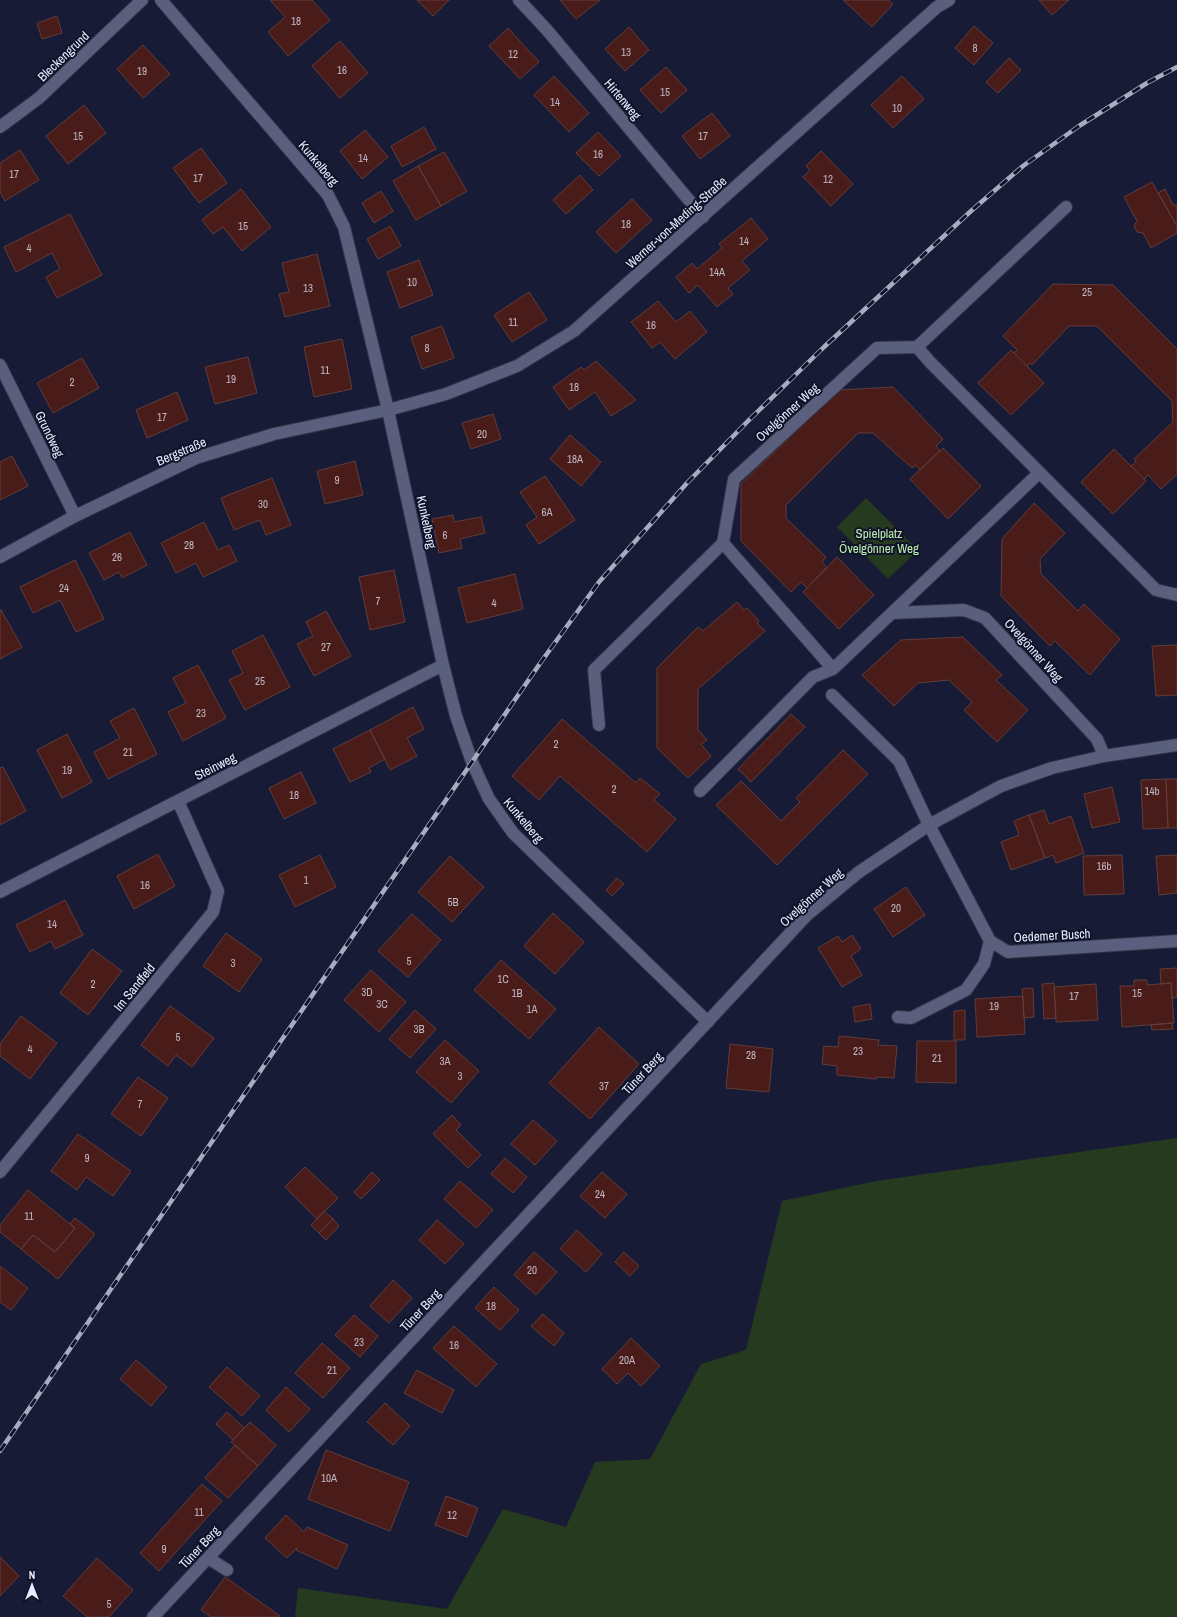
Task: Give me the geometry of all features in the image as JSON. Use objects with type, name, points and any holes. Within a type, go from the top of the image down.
[{"type":"street","name":"Bleckengrund","points":[[0,127],[39,98],[142,0]]},
{"type":"street","name":"Kunkelberg","points":[[161,0],[328,195],[344,227],[388,410],[443,665],[456,716],[472,762],[489,799],[513,833],[708,1022]]},
{"type":"street","name":"Hirtenweg","points":[[519,0],[703,217]]},
{"type":"street","name":"Werner-von-Meding-Straße","points":[[388,410],[446,394],[517,366],[574,331],[703,217],[934,4],[949,0]]},
{"type":"street","points":[[1066,207],[917,346],[930,362],[1156,590],[1177,595]]},
{"type":"street","name":"Ovelgönner Weg","points":[[723,543],[734,479],[877,348],[917,346]]},
{"type":"street","name":"Grundweg","points":[[0,365],[75,516]]},
{"type":"street","name":"Bergstraße","points":[[0,557],[75,516],[196,458],[274,434],[388,410]]},
{"type":"street","points":[[700,791],[813,677],[833,669],[1039,473]]},
{"type":"street","points":[[599,725],[594,670],[723,543],[833,669]]},
{"type":"street","name":"Ovelgönner Weg","points":[[892,613],[964,610],[986,618],[1096,739],[1104,756]]},
{"type":"street","name":"Steinweg","points":[[0,892],[443,665]]},
{"type":"street","points":[[832,695],[899,761],[929,825],[990,941],[984,964],[966,990],[911,1018],[898,1017]]},
{"type":"street","name":"Ovelgönner Weg","points":[[708,1022],[807,915],[859,872],[929,825],[1001,786],[1052,768],[1104,756],[1177,745]]},
{"type":"street","name":"Im Sandfeld","points":[[0,1172],[213,912],[218,891],[178,801]]},
{"type":"street","name":"Oedemer Busch","points":[[990,941],[1008,952],[1177,941]]},
{"type":"street","name":"Tüner Berg","points":[[153,1617],[708,1022]]},
{"type":"street","points":[[208,1558],[227,1570]]},
{"type":"green space","name":"Spielplatz Övelgönner Weg","points":[[866,498],[918,550],[888,579],[837,527]]},
{"type":"green space","points":[[1177,1138],[1177,1617],[295,1617],[298,1588],[447,1609],[503,1509],[566,1527],[595,1462],[650,1459],[701,1364],[746,1350],[782,1201],[876,1181]]},
{"type":"building","points":[[270,0],[312,0],[330,20],[288,56],[268,32],[285,17]]},
{"type":"building","points":[[417,0],[449,0],[433,16]]},
{"type":"building","points":[[560,0],[600,0],[576,19]]},
{"type":"building","points":[[843,0],[888,0],[893,4],[872,27]]},
{"type":"building","points":[[1039,0],[1069,0],[1052,15]]},
{"type":"building","points":[[57,16],[62,33],[42,39],[37,23]]},
{"type":"building","points":[[974,26],[993,43],[974,65],[955,48]]},
{"type":"building","points":[[629,27],[649,50],[625,71],[605,49]]},
{"type":"building","points":[[508,28],[539,62],[520,79],[489,46]]},
{"type":"building","points":[[340,41],[368,73],[340,98],[312,66]]},
{"type":"building","points":[[143,45],[170,74],[143,98],[117,69]]},
{"type":"building","points":[[1009,58],[1021,70],[998,93],[986,82]]},
{"type":"building","points":[[666,67],[687,90],[661,113],[640,90]]},
{"type":"building","points":[[554,76],[589,113],[569,132],[534,95]]},
{"type":"building","points":[[902,76],[924,99],[893,128],[871,105]]},
{"type":"building","points":[[84,105],[106,133],[68,164],[46,136]]},
{"type":"building","points":[[712,113],[730,136],[700,159],[682,136]]},
{"type":"building","points":[[424,127],[436,149],[402,167],[391,146]]},
{"type":"building","points":[[365,130],[388,157],[362,179],[340,151]]},
{"type":"building","points":[[598,132],[621,156],[599,176],[576,153]]},
{"type":"building","points":[[201,148],[227,183],[199,203],[173,168]]},
{"type":"building","points":[[20,150],[39,180],[5,201],[0,192],[0,163]]},
{"type":"building","points":[[821,151],[853,184],[831,206],[803,177],[810,170],[806,166]]},
{"type":"building","points":[[444,152],[467,191],[441,206],[418,166]]},
{"type":"building","points":[[418,166],[441,206],[416,220],[393,181]]},
{"type":"building","points":[[580,175],[593,190],[566,214],[553,200]]},
{"type":"building","points":[[1152,182],[1177,226],[1177,233],[1151,248],[1143,233],[1137,232],[1134,226],[1137,221],[1124,197]]},
{"type":"building","points":[[241,189],[271,227],[242,251],[223,227],[213,234],[202,220]]},
{"type":"building","points":[[1165,189],[1173,205],[1177,205],[1177,226],[1158,193]]},
{"type":"building","points":[[381,191],[393,211],[374,223],[362,203]]},
{"type":"building","points":[[632,199],[652,220],[616,253],[596,232]]},
{"type":"building","points":[[70,214],[102,275],[57,298],[46,277],[60,269],[52,253],[16,272],[4,247]]},
{"type":"building","points":[[751,218],[768,239],[742,261],[750,270],[728,288],[733,294],[717,307],[698,285],[689,293],[676,277],[692,263],[697,269],[722,248],[719,244]]},
{"type":"building","points":[[390,226],[401,246],[378,259],[367,239]]},
{"type":"building","points":[[317,254],[330,306],[285,317],[279,294],[289,292],[282,263]]},
{"type":"building","points":[[419,260],[433,295],[400,308],[387,272]]},
{"type":"building","points":[[1053,284],[1113,285],[1177,349],[1177,474],[1161,489],[1148,475],[1144,479],[1131,466],[1136,462],[1134,459],[1173,422],[1172,401],[1097,326],[1069,326],[1032,365],[1030,363],[1027,366],[1014,353],[1017,350],[1003,336]]},
{"type":"building","points":[[529,292],[547,320],[512,342],[494,315]]},
{"type":"building","points":[[658,301],[676,322],[690,311],[707,332],[675,359],[660,342],[652,348],[631,322]]},
{"type":"building","points":[[442,326],[454,358],[422,369],[411,337]]},
{"type":"building","points":[[342,339],[352,389],[314,397],[304,347]]},
{"type":"building","points":[[1011,350],[1044,383],[1011,415],[978,383]]},
{"type":"building","points":[[248,357],[257,393],[215,404],[205,367]]},
{"type":"building","points":[[82,358],[99,388],[53,413],[37,383]]},
{"type":"building","points":[[596,361],[636,400],[611,416],[595,392],[569,410],[553,387],[581,367],[584,370]]},
{"type":"building","points":[[893,387],[943,439],[936,446],[940,451],[920,470],[916,465],[912,468],[873,433],[858,433],[786,505],[786,518],[826,557],[822,562],[827,568],[807,588],[801,582],[791,592],[741,541],[741,484],[839,390]]},
{"type":"building","points":[[177,392],[188,420],[147,438],[136,410]]},
{"type":"building","points":[[493,414],[501,439],[471,449],[462,423]]},
{"type":"building","points":[[570,435],[601,462],[581,486],[550,459]]},
{"type":"building","points":[[943,448],[981,486],[948,519],[910,479]]},
{"type":"building","points":[[1114,449],[1146,481],[1113,514],[1081,482]]},
{"type":"building","points":[[12,456],[28,486],[0,500],[0,462]]},
{"type":"building","points":[[355,461],[363,495],[325,504],[317,471]]},
{"type":"building","points":[[545,476],[575,520],[539,544],[526,525],[537,517],[520,492]]},
{"type":"building","points":[[272,478],[291,525],[266,535],[260,520],[234,530],[221,498]]},
{"type":"building","points":[[1034,503],[1065,533],[1040,559],[1041,574],[1078,611],[1084,604],[1120,639],[1090,675],[1055,641],[1050,646],[1001,596],[1002,539]]},
{"type":"building","points":[[453,515],[454,522],[481,517],[485,533],[460,539],[462,548],[439,553],[432,519]]},
{"type":"building","points":[[204,522],[218,550],[229,545],[237,561],[203,577],[196,563],[176,573],[161,543]]},
{"type":"building","points":[[130,532],[147,565],[122,578],[119,572],[104,580],[89,553]]},
{"type":"building","points":[[837,557],[874,595],[839,629],[803,592]]},
{"type":"building","points":[[75,560],[104,619],[76,632],[60,600],[33,613],[20,587]]},
{"type":"building","points":[[394,570],[405,622],[370,630],[359,577]]},
{"type":"building","points":[[515,574],[523,609],[467,623],[458,588]]},
{"type":"building","points":[[737,602],[744,610],[747,608],[759,621],[757,623],[765,631],[698,689],[698,730],[707,740],[701,744],[711,756],[688,778],[657,748],[657,668],[698,627],[703,631]]},
{"type":"building","points":[[0,610],[22,647],[0,659]]},
{"type":"building","points":[[326,611],[351,656],[314,676],[297,644],[313,636],[306,622]]},
{"type":"building","points":[[263,635],[290,687],[245,710],[229,680],[243,673],[232,651]]},
{"type":"building","points":[[963,637],[1002,675],[996,680],[1028,710],[997,742],[964,710],[972,702],[949,680],[918,683],[894,706],[862,675],[901,640]]},
{"type":"building","points":[[1177,645],[1177,695],[1156,696],[1152,646]]},
{"type":"building","points":[[198,665],[226,718],[183,741],[168,712],[186,703],[173,678]]},
{"type":"building","points":[[413,707],[424,729],[407,738],[417,756],[390,770],[370,730]]},
{"type":"building","points":[[134,708],[157,754],[108,779],[94,752],[120,738],[110,721]]},
{"type":"building","points":[[791,714],[805,727],[751,782],[738,769]]},
{"type":"building","points":[[562,719],[636,783],[640,778],[660,794],[654,800],[676,819],[647,852],[560,776],[539,800],[512,776]]},
{"type":"building","points":[[370,730],[385,759],[369,768],[371,772],[350,782],[333,749]]},
{"type":"building","points":[[67,734],[92,782],[62,798],[37,750]]},
{"type":"building","points":[[843,750],[868,774],[777,865],[716,805],[741,781],[781,821],[800,802],[796,798]]},
{"type":"building","points":[[3,767],[26,811],[0,825],[0,768]]},
{"type":"building","points":[[301,772],[316,803],[284,819],[269,788]]},
{"type":"building","points":[[1166,779],[1168,828],[1143,829],[1141,780]]},
{"type":"building","points":[[1166,779],[1177,779],[1177,828],[1168,828]]},
{"type":"building","points":[[1112,787],[1120,822],[1092,828],[1084,794]]},
{"type":"building","points":[[1044,810],[1049,824],[1071,816],[1084,853],[1056,863],[1053,855],[1045,858],[1029,815]]},
{"type":"building","points":[[1029,815],[1045,858],[1011,870],[1001,842],[1019,835],[1014,821]]},
{"type":"building","points":[[158,854],[175,886],[134,909],[117,876]]},
{"type":"building","points":[[320,855],[336,887],[295,907],[279,875]]},
{"type":"building","points":[[1122,855],[1124,894],[1084,895],[1083,856]]},
{"type":"building","points":[[1177,855],[1177,893],[1159,895],[1156,856]]},
{"type":"building","points":[[450,856],[484,887],[452,922],[418,892]]},
{"type":"building","points":[[617,878],[624,884],[612,896],[606,890]]},
{"type":"building","points":[[906,887],[925,915],[893,937],[874,909]]},
{"type":"building","points":[[65,900],[83,935],[55,949],[51,941],[30,952],[16,925]]},
{"type":"building","points":[[553,913],[584,942],[555,974],[524,946]]},
{"type":"building","points":[[412,914],[441,940],[408,977],[378,951]]},
{"type":"building","points":[[226,933],[262,959],[239,992],[203,966]]},
{"type":"building","points":[[852,935],[861,949],[851,956],[862,975],[842,987],[818,948],[838,936],[842,942]]},
{"type":"building","points":[[92,949],[122,971],[88,1015],[60,993]]},
{"type":"building","points":[[501,960],[556,1009],[529,1039],[474,990]]},
{"type":"building","points":[[1177,968],[1177,997],[1172,998],[1171,983],[1161,984],[1160,969]]},
{"type":"building","points":[[371,970],[406,1002],[379,1032],[344,1000]]},
{"type":"building","points":[[1134,980],[1147,980],[1147,985],[1171,983],[1174,1023],[1122,1027],[1120,986],[1134,986]]},
{"type":"building","points":[[1054,983],[1056,1018],[1044,1019],[1042,984]]},
{"type":"building","points":[[1096,984],[1098,1020],[1056,1022],[1054,987]]},
{"type":"building","points":[[1033,988],[1034,1017],[1024,1018],[1022,989]]},
{"type":"building","points":[[1023,996],[1025,1034],[977,1037],[975,999]]},
{"type":"building","points":[[870,1004],[872,1019],[855,1022],[853,1007]]},
{"type":"building","points":[[170,1006],[214,1038],[192,1067],[176,1055],[168,1066],[141,1045]]},
{"type":"building","points":[[415,1010],[436,1029],[410,1058],[389,1039]]},
{"type":"building","points":[[965,1010],[965,1040],[954,1040],[954,1011]]},
{"type":"building","points":[[21,1016],[57,1043],[30,1079],[0,1056],[0,1044]]},
{"type":"building","points":[[1172,1023],[1173,1029],[1152,1030],[1151,1025]]},
{"type":"building","points":[[599,1027],[639,1064],[590,1119],[549,1083]]},
{"type":"building","points":[[839,1036],[879,1040],[878,1045],[897,1046],[894,1078],[876,1077],[876,1079],[837,1075],[837,1066],[822,1064],[824,1046],[838,1047]]},
{"type":"building","points":[[445,1040],[479,1071],[451,1103],[416,1072]]},
{"type":"building","points":[[917,1041],[956,1041],[956,1083],[916,1082]]},
{"type":"building","points":[[730,1044],[773,1049],[769,1092],[726,1088]]},
{"type":"building","points":[[138,1077],[168,1098],[141,1136],[111,1114]]},
{"type":"building","points":[[452,1115],[461,1125],[456,1130],[481,1155],[468,1168],[433,1134]]},
{"type":"building","points":[[533,1120],[557,1141],[535,1165],[511,1144]]},
{"type":"building","points":[[78,1134],[131,1171],[113,1196],[86,1177],[77,1190],[51,1171]]},
{"type":"building","points":[[505,1158],[527,1177],[513,1193],[491,1174]]},
{"type":"building","points":[[305,1167],[338,1198],[317,1219],[285,1187]]},
{"type":"building","points":[[372,1172],[380,1180],[361,1199],[354,1192]]},
{"type":"building","points":[[602,1172],[627,1194],[605,1218],[580,1196]]},
{"type":"building","points":[[460,1181],[493,1210],[476,1228],[444,1199]]},
{"type":"building","points":[[28,1190],[75,1228],[55,1252],[33,1235],[21,1249],[0,1232],[0,1225]]},
{"type":"building","points":[[324,1211],[333,1219],[319,1233],[311,1225]]},
{"type":"building","points":[[75,1218],[95,1234],[58,1279],[21,1249],[33,1235],[55,1252],[75,1228],[70,1224]]},
{"type":"building","points":[[333,1219],[339,1226],[326,1240],[319,1233]]},
{"type":"building","points":[[437,1220],[464,1244],[445,1264],[419,1240]]},
{"type":"building","points":[[577,1230],[602,1254],[586,1272],[560,1249]]},
{"type":"building","points":[[534,1252],[557,1272],[536,1295],[514,1275]]},
{"type":"building","points":[[624,1252],[639,1266],[630,1276],[615,1262]]},
{"type":"building","points":[[0,1266],[28,1288],[11,1310],[0,1302]]},
{"type":"building","points":[[393,1280],[412,1298],[389,1323],[370,1306]]},
{"type":"building","points":[[494,1287],[519,1310],[500,1330],[475,1308]]},
{"type":"building","points":[[543,1314],[564,1333],[554,1346],[531,1326]]},
{"type":"building","points":[[354,1315],[378,1336],[360,1357],[335,1335]]},
{"type":"building","points":[[454,1326],[497,1364],[476,1387],[433,1348]]},
{"type":"building","points":[[631,1338],[660,1366],[641,1386],[628,1373],[617,1384],[602,1369]]},
{"type":"building","points":[[322,1343],[350,1368],[323,1398],[295,1373]]},
{"type":"building","points":[[136,1360],[167,1387],[151,1406],[120,1379]]},
{"type":"building","points":[[227,1367],[260,1396],[242,1416],[209,1387]]},
{"type":"building","points":[[417,1370],[454,1390],[442,1413],[404,1393]]},
{"type":"building","points":[[286,1387],[310,1409],[289,1432],[266,1410]]},
{"type":"building","points":[[385,1403],[410,1426],[393,1445],[367,1422]]},
{"type":"building","points":[[227,1412],[244,1428],[233,1440],[216,1424]]},
{"type":"building","points":[[250,1422],[276,1445],[258,1466],[231,1442]]},
{"type":"building","points":[[235,1445],[258,1466],[228,1498],[205,1478]]},
{"type":"building","points":[[326,1450],[409,1482],[390,1531],[308,1499]]},
{"type":"building","points":[[202,1484],[222,1501],[159,1571],[140,1553]]},
{"type":"building","points":[[446,1496],[478,1508],[467,1537],[435,1525]]},
{"type":"building","points":[[286,1515],[304,1532],[307,1527],[348,1545],[337,1569],[296,1550],[298,1547],[287,1558],[265,1538]]},
{"type":"building","points":[[0,1557],[19,1576],[0,1596]]},
{"type":"building","points":[[97,1558],[133,1590],[109,1617],[87,1617],[63,1596]]},
{"type":"building","points":[[225,1577],[280,1616],[211,1617],[201,1610]]},
{"type":"railway","points":[[0,1451],[472,762],[541,662],[599,582],[687,483],[749,420],[824,347],[971,211],[1023,166],[1079,126],[1147,83],[1177,67]]}]
